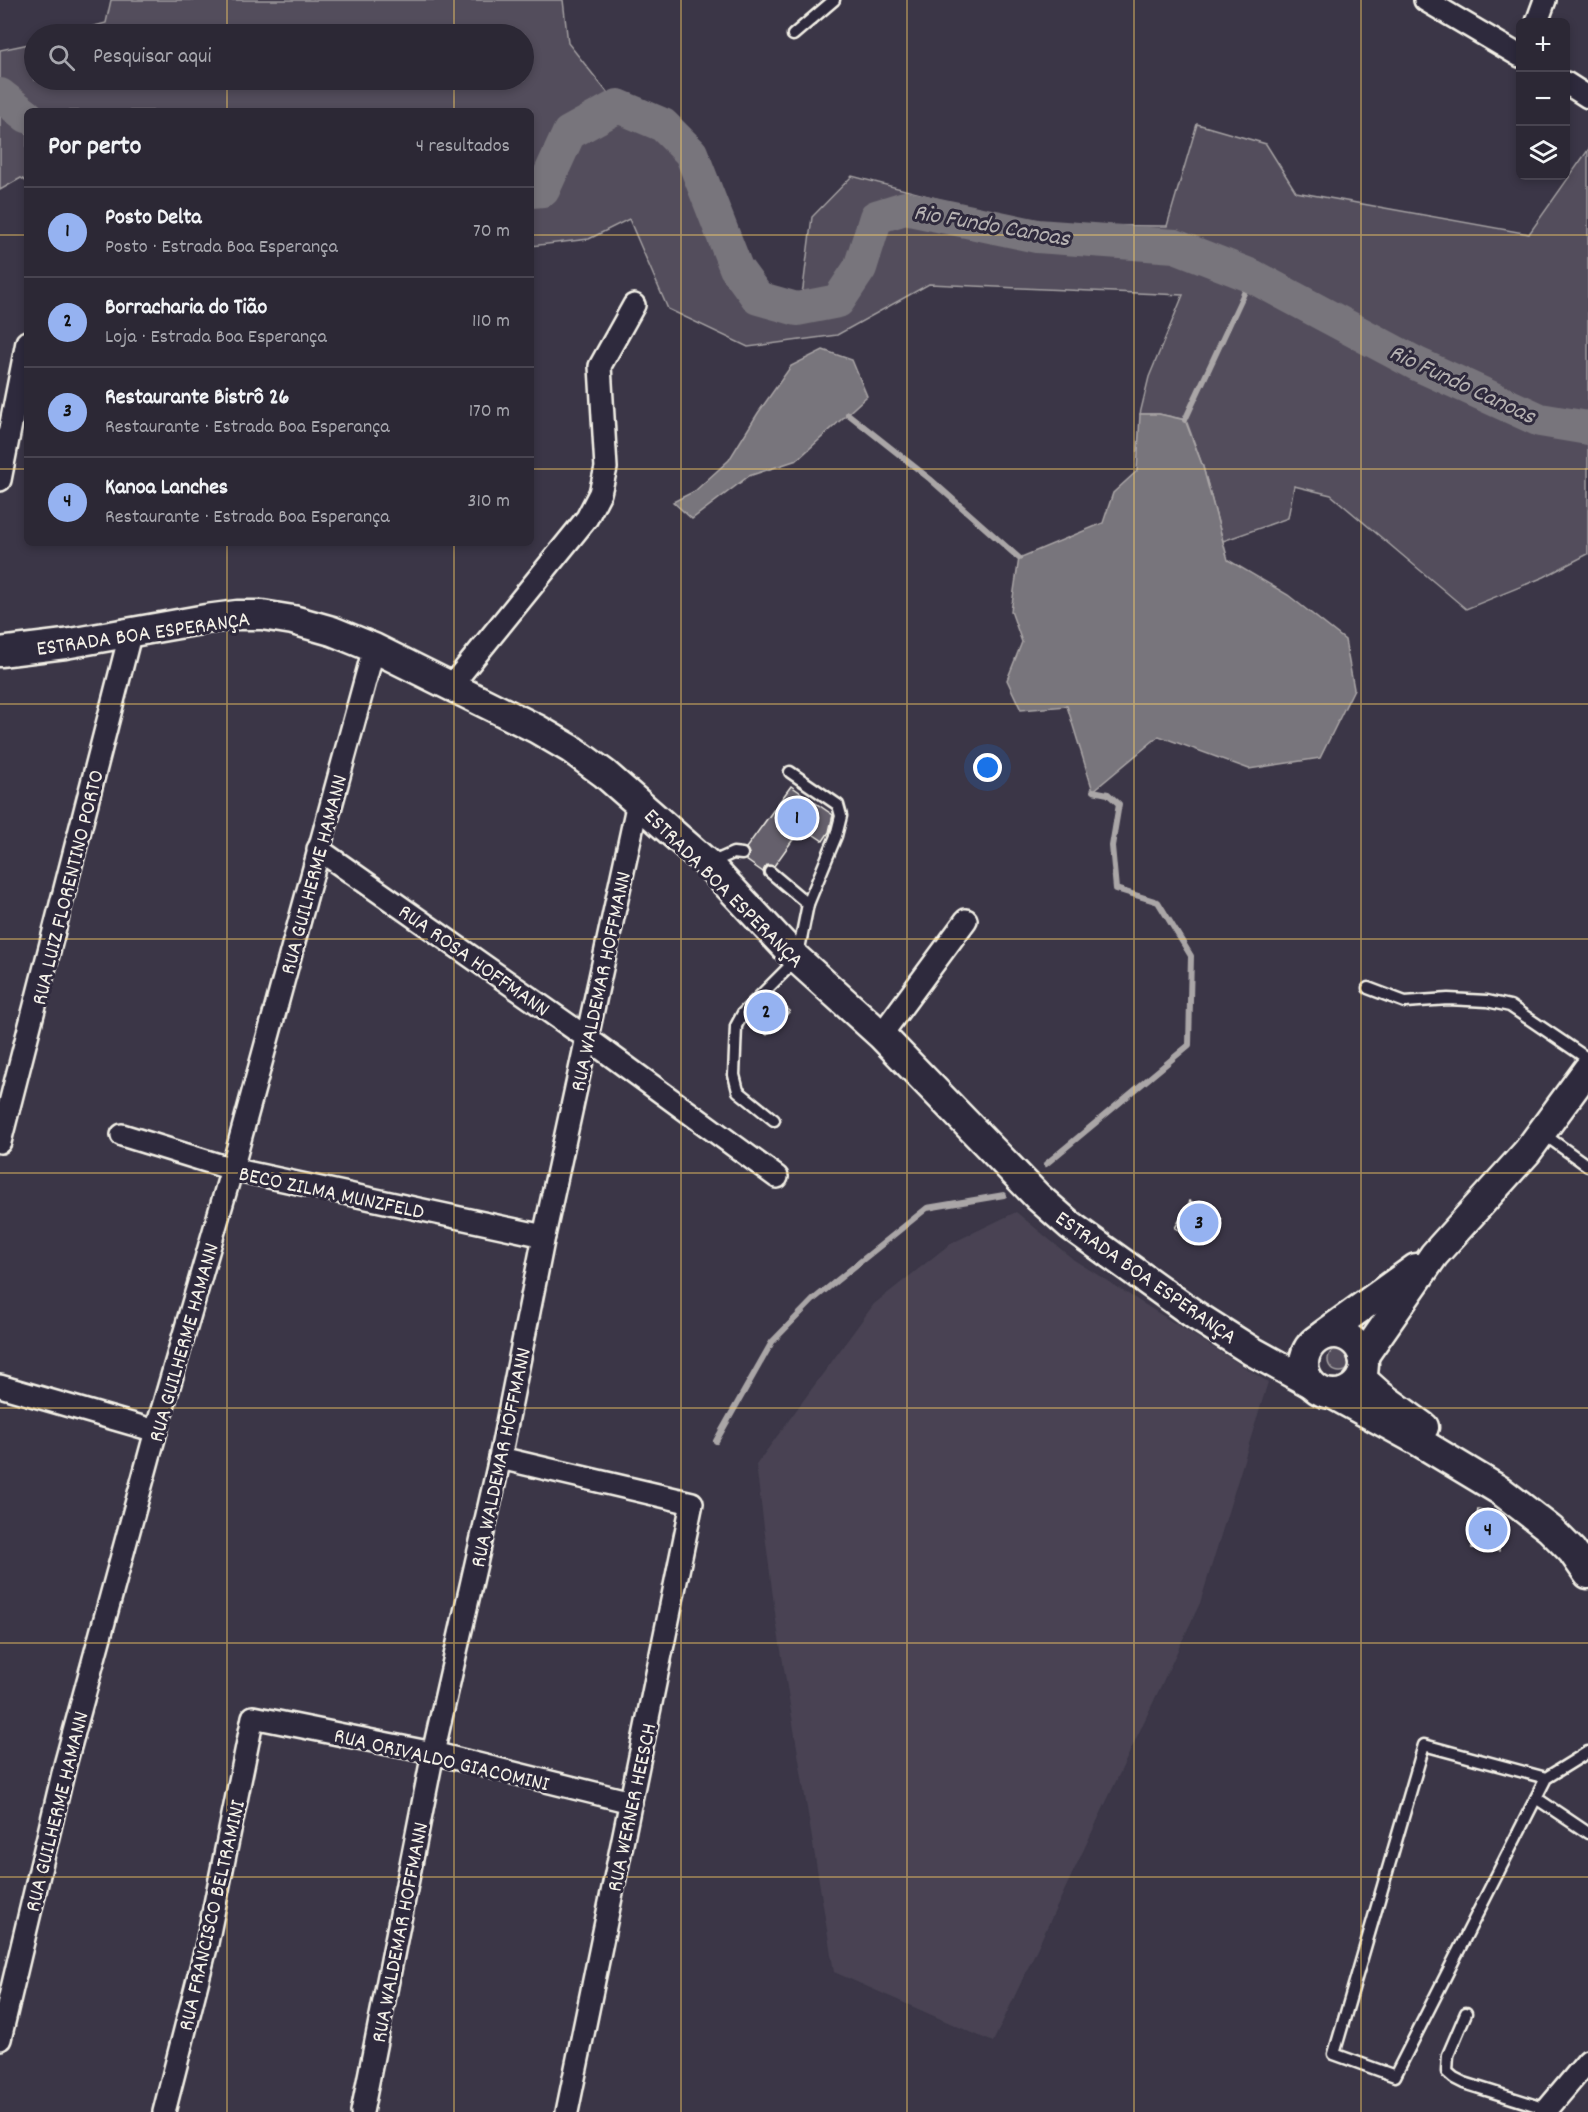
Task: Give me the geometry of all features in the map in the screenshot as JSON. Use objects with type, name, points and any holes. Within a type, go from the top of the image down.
[{"type":"street","points":[[1425,0],[1516,53]]},
{"type":"street","points":[[1538,18],[1545,0]]},
{"type":"street","points":[[1570,86],[1588,97]]},
{"type":"street","points":[[451,686],[587,518],[600,493],[606,468],[600,366],[634,305]]},
{"type":"street","points":[[0,480],[24,357]]},
{"type":"street","name":"ESTRADA BOA ESPERANÇA","points":[[0,652],[65,644],[206,619],[262,615],[322,628],[374,648],[554,739],[605,774],[708,864],[796,959],[881,1035],[1038,1197],[1071,1226],[1170,1297],[1250,1350],[1418,1442],[1501,1491],[1550,1529],[1572,1551],[1588,1574]]},
{"type":"street","name":"RUA LUIZ FLORENTINO PORTO","points":[[0,1142],[132,631]]},
{"type":"street","name":"RUA GUILHERME HAMANN","points":[[0,2039],[65,1766],[156,1431],[232,1169],[374,648]]},
{"type":"street","name":"RUA WALDEMAR HOFFMANN","points":[[362,2112],[433,1753],[500,1458],[544,1236],[638,802]]},
{"type":"street","name":"RUA ROSA HOFFMANN","points":[[318,849],[587,1038],[777,1177]]},
{"type":"street","points":[[881,1035],[966,920]]},
{"type":"street","points":[[1434,1255],[1315,1343],[1304,1368],[1321,1389],[1349,1390],[1434,1255],[1527,1152],[1588,1069]]},
{"type":"street","name":"BECO ZILMA MUNZFELD","points":[[122,1135],[232,1169],[544,1236]]},
{"type":"street","points":[[1315,1343],[1334,1334],[1343,1335],[1352,1340],[1359,1347],[1362,1367],[1418,1424],[1533,1496],[1554,1513],[1588,1550]]},
{"type":"street","name":"ESTRADA BOA ESPERANÇA","points":[[1250,1350],[1315,1343]]},
{"type":"street","points":[[0,1386],[156,1431]]},
{"type":"street","name":"RUA WERNER HEESCH","points":[[500,1458],[692,1503],[567,2112]]},
{"type":"street","name":"RUA ORIVALDO GIACOMINI","points":[[253,1717],[433,1753],[631,1802]]},
{"type":"street","name":"RUA FRANCISCO BELTRAMINI","points":[[164,2112],[206,1948],[253,1717]]},
{"type":"street","points":[[1546,2110],[1588,2061]]},
{"type":"lane","points":[[793,34],[834,0]]},
{"type":"lane","points":[[774,1120],[738,1091],[734,1075],[736,1026],[743,1013],[796,959],[808,904],[836,836],[841,816],[841,809],[838,805],[790,772]]},
{"type":"lane","points":[[708,864],[733,853],[742,854]]},
{"type":"lane","points":[[770,872],[808,904]]},
{"type":"lane","points":[[1368,988],[1405,1002],[1448,999],[1486,1001],[1510,1006],[1588,1059]]},
{"type":"lane","points":[[1542,1132],[1588,1166]]},
{"type":"lane","points":[[1546,1778],[1424,1745],[1334,2054],[1395,2076],[1546,1778],[1588,1752]]},
{"type":"lane","points":[[1536,1798],[1588,1833]]},
{"type":"lane","points":[[1466,2013],[1448,2055],[1447,2072],[1454,2079],[1464,2083],[1546,2110]]},
{"type":"shaded area","points":[[111,0],[563,0],[568,43],[618,106],[691,153],[736,267],[758,298],[797,309],[803,288],[812,217],[852,176],[1038,225],[1167,226],[1197,124],[1266,144],[1296,192],[1529,234],[1567,180],[1570,180],[1570,176],[1588,150],[1588,554],[1544,577],[1466,609],[1331,495],[1294,486],[1288,518],[1223,541],[1203,467],[1186,420],[1159,414],[1140,414],[1149,377],[1183,295],[929,284],[837,335],[748,347],[668,309],[629,219],[589,239],[534,246],[534,108],[24,108],[24,180],[21,178],[0,190],[0,50],[24,45],[24,90],[534,90],[534,24],[102,24],[106,23]]},
{"type":"shaded area","points":[[823,350],[852,360],[867,396],[797,460],[749,476],[692,519],[673,502],[695,491],[729,460],[791,366]]},
{"type":"shaded area","points":[[1140,414],[1159,414],[1185,420],[1203,467],[1228,560],[1288,595],[1345,640],[1354,689],[1320,758],[1249,769],[1159,736],[1093,791],[1067,706],[1021,710],[1007,680],[1022,642],[1011,611],[1019,558],[1103,523],[1113,493],[1137,471]]},
{"type":"shaded area","points":[[1016,1212],[1074,1260],[1268,1382],[1200,1603],[993,2042],[834,1972],[776,1620],[756,1465],[874,1304],[950,1244]]},
{"type":"shaded area","points":[[1340,1348],[1349,1351],[1352,1360],[1349,1369],[1340,1372],[1331,1369],[1328,1360],[1331,1351]]},
{"type":"building","points":[[791,786],[833,815],[829,832],[823,841],[802,827],[774,866],[767,865],[763,872],[746,860],[749,854],[746,848]]},
{"type":"building","points":[[772,995],[790,1011],[767,1035],[749,1018]]},
{"type":"building","points":[[1190,1201],[1222,1219],[1207,1246],[1175,1228]]},
{"type":"building","points":[[1478,1509],[1504,1515],[1499,1551],[1472,1548]]},
{"type":"waterway","name":"Rio Fundo Canoas","points":[[0,95],[24,114]]},
{"type":"waterway","name":"Rio Fundo Canoas","points":[[534,191],[543,190],[569,133],[618,106],[663,125],[691,153],[736,268],[758,298],[797,309],[838,301],[860,268],[876,217],[905,208],[1037,236],[1175,246],[1252,276],[1417,364],[1540,420],[1588,428]]},
{"type":"waterway","points":[[1185,420],[1252,276]]},
{"type":"waterway","points":[[848,414],[930,479],[1019,558]]},
{"type":"waterway","points":[[1046,1164],[1189,1045],[1191,956],[1158,902],[1116,889],[1112,846],[1119,804],[1108,794],[1093,791]]},
{"type":"waterway","points":[[716,1441],[772,1342],[814,1299],[927,1208],[1004,1195]]},
{"type":"place","name":"Posto Delta","points":[[797,818]]},
{"type":"place","name":"Borracharia do Tião","points":[[766,1012]]},
{"type":"place","name":"Restaurante Bistrô 26","points":[[1199,1223]]},
{"type":"place","name":"Kanoa Lanches","points":[[1488,1530]]}]
